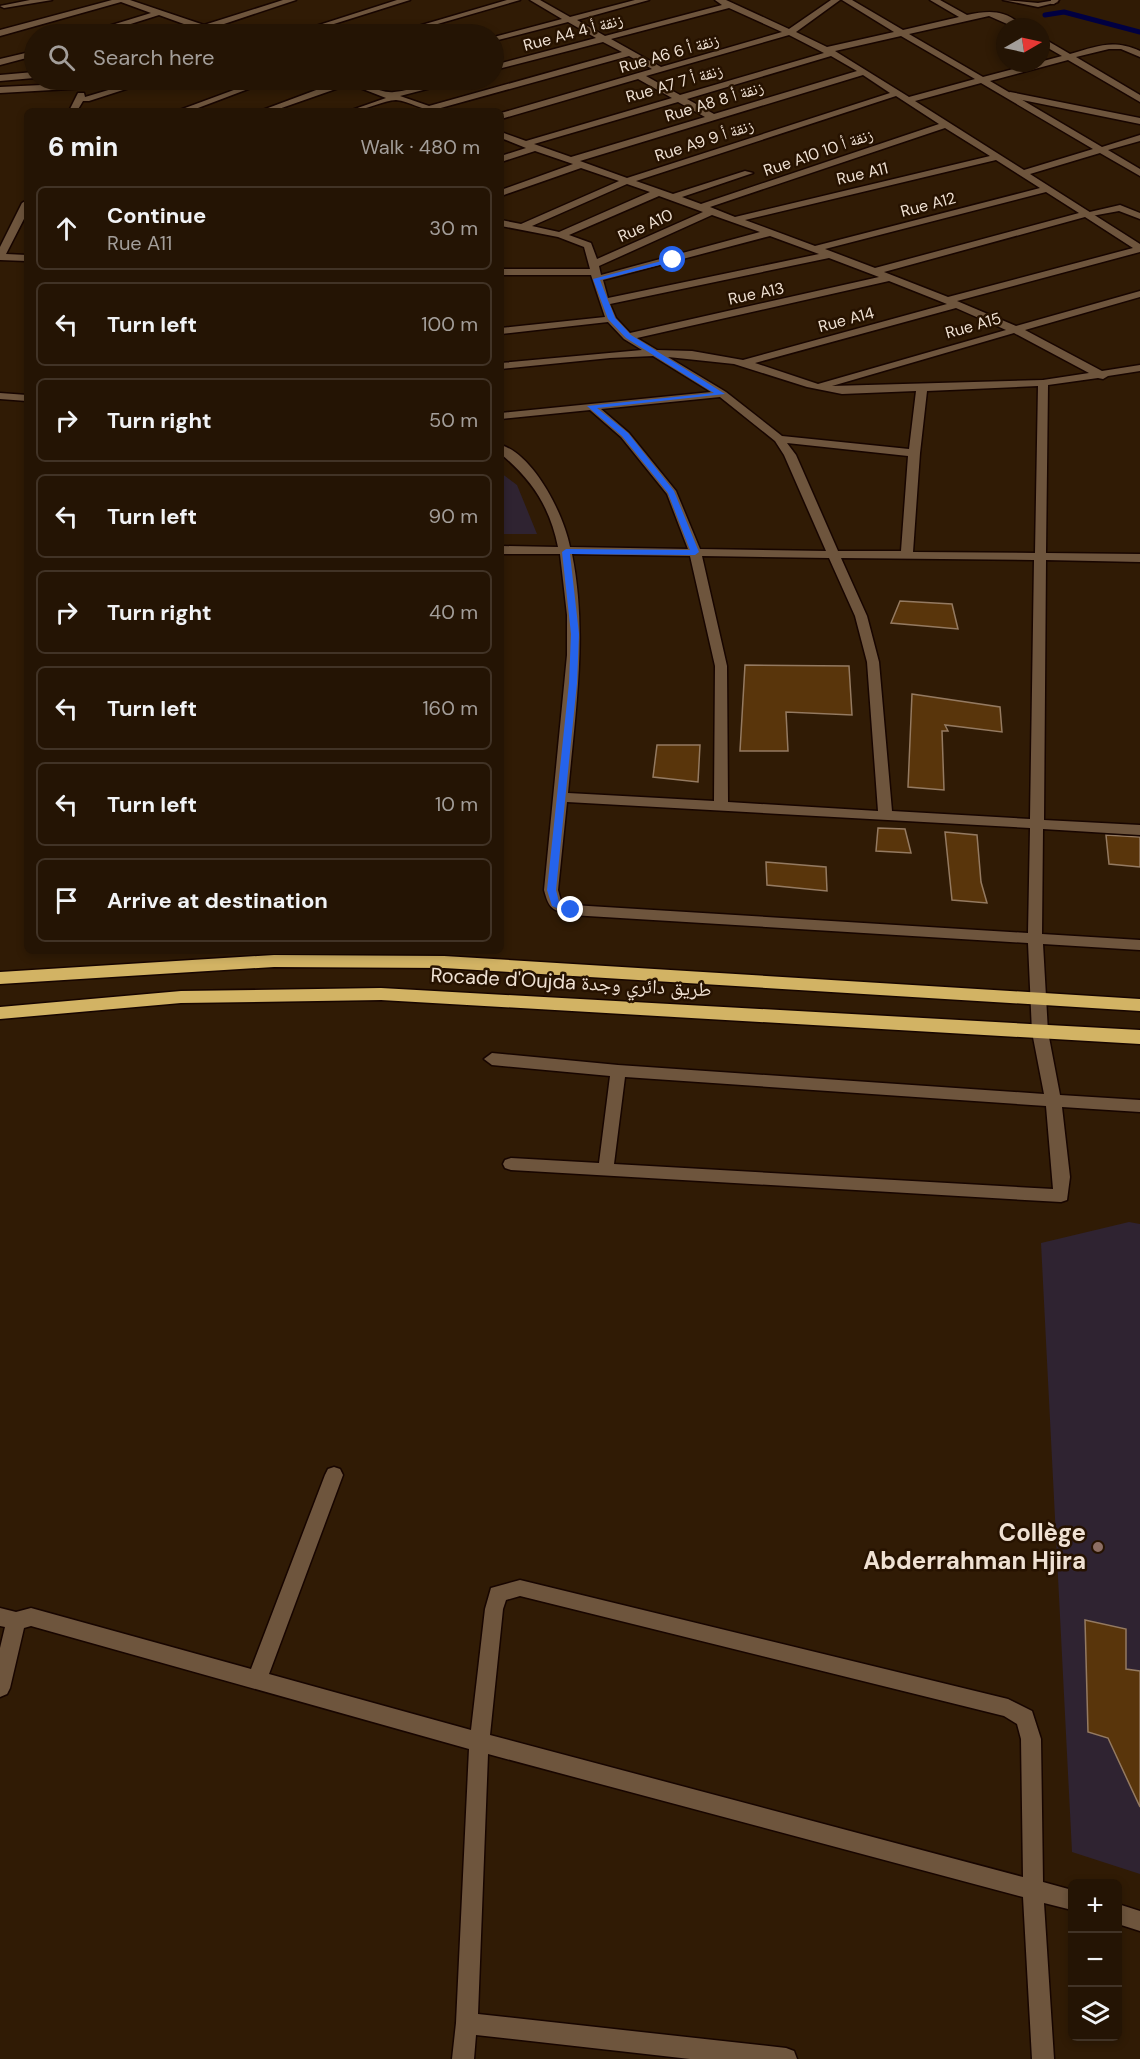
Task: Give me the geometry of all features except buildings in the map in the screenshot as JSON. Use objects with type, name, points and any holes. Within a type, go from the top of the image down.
[{"type":"highway","name":"Rocade d'Oujda طريق دائري وجدة","points":[[0,978],[274,961],[444,963],[1140,1005]]},
{"type":"highway","name":"Rocade d'Oujda طريق دائري وجدة","points":[[0,1013],[181,997],[381,994],[1140,1037]]},
{"type":"street","points":[[4,5],[48,0]]},
{"type":"street","points":[[33,24],[122,0],[193,24]]},
{"type":"street","points":[[132,4],[146,0]]},
{"type":"street","points":[[218,24],[292,0]]},
{"type":"street","points":[[328,24],[406,0]]},
{"type":"street","points":[[431,24],[516,0]]},
{"type":"street","points":[[534,0],[662,71]]},
{"type":"street","points":[[504,36],[645,0]]},
{"type":"street","points":[[719,0],[790,32],[864,72],[1140,248]]},
{"type":"street","name":"Rue A6 زنقة أ 6","points":[[504,115],[790,32],[836,0]]},
{"type":"street","points":[[846,0],[1011,95],[1140,173]]},
{"type":"street","points":[[934,0],[966,18]]},
{"type":"street","points":[[1007,0],[1038,5],[1054,1]]},
{"type":"street","name":"Rue A4 زنقة أ 4","points":[[504,65],[730,5]]},
{"type":"street","points":[[123,24],[158,13]]},
{"type":"street","name":"Rue A7 زنقة أ 7","points":[[504,158],[530,146],[677,97],[830,52],[966,18],[995,14],[1003,18]]},
{"type":"street","points":[[0,33],[24,27]]},
{"type":"street","points":[[908,100],[1115,45],[1126,47],[1140,54]]},
{"type":"street","points":[[1050,46],[1140,99]]},
{"type":"street","points":[[504,89],[630,53]]},
{"type":"street","points":[[0,62],[24,56]]},
{"type":"street","name":"Rue A8 زنقة أ 8","points":[[572,160],[864,72]]},
{"type":"street","points":[[0,78],[24,76]]},
{"type":"street","points":[[641,77],[712,117]]},
{"type":"street","points":[[0,90],[86,93],[101,90]]},
{"type":"street","points":[[189,108],[240,90]]},
{"type":"street","points":[[272,108],[322,90]]},
{"type":"street","points":[[374,90],[425,108]]},
{"type":"street","points":[[361,108],[416,90]]},
{"type":"street","points":[[438,108],[501,90]]},
{"type":"street","points":[[75,108],[86,93]]},
{"type":"street","name":"Rue A9 زنقة أ 9","points":[[523,227],[628,180],[898,93]]},
{"type":"street","points":[[1011,95],[1140,121]]},
{"type":"street","name":"Rue A10 زنقة أ 10","points":[[699,208],[947,124]]},
{"type":"street","points":[[504,136],[815,249],[1015,328],[1048,343],[1103,375]]},
{"type":"street","points":[[1023,173],[1140,138]]},
{"type":"street","name":"Rue A11","points":[[733,220],[998,157]]},
{"type":"street","points":[[504,192],[583,164]]},
{"type":"street","points":[[674,197],[748,173]]},
{"type":"street","name":"Rue A12","points":[[815,249],[1048,189]]},
{"type":"street","points":[[560,235],[659,192]]},
{"type":"street","points":[[873,272],[1086,214],[1120,208],[1140,216]]},
{"type":"street","points":[[24,209],[0,257],[24,258]]},
{"type":"street","name":"Rue A10","points":[[594,272],[710,212]]},
{"type":"street","points":[[504,223],[560,235],[588,245],[604,302],[612,319],[628,337],[722,394],[779,439],[797,469],[861,616],[873,662],[885,814]]},
{"type":"street","points":[[504,272],[594,272],[769,233]]},
{"type":"street","name":"Rue A14","points":[[743,363],[1140,248]]},
{"type":"street","points":[[604,302],[829,255]]},
{"type":"street","name":"Rue A13","points":[[628,337],[889,278]]},
{"type":"street","name":"Rue A15","points":[[815,387],[1140,294]]},
{"type":"street","points":[[504,331],[612,319]]},
{"type":"street","points":[[504,366],[651,352],[701,355],[743,363],[815,387],[842,392],[1043,383],[1140,368]]},
{"type":"street","points":[[511,1164],[1061,1196],[1062,1177],[1053,1100],[1040,1032],[1035,937],[1043,383]]},
{"type":"street","points":[[907,554],[914,453],[922,390]]},
{"type":"street","points":[[504,416],[722,394]]},
{"type":"street","points":[[0,396],[24,398]]},
{"type":"street","points":[[591,406],[625,435],[672,493],[695,552],[721,666],[721,804]]},
{"type":"street","points":[[779,439],[914,453]]},
{"type":"street","points":[[504,450],[513,455],[538,484],[556,518],[566,552],[575,634],[562,797],[551,890],[555,904],[571,910],[1140,945]]},
{"type":"street","points":[[504,550],[1140,558]]},
{"type":"street","points":[[562,797],[1037,822],[1140,830]]},
{"type":"street","points":[[492,1059],[618,1071],[1140,1106]]},
{"type":"street","points":[[606,1168],[618,1071]]},
{"type":"street","points":[[257,1680],[334,1475]]},
{"type":"street","points":[[463,2059],[467,2023],[479,1742],[494,1609],[498,1594],[520,1588],[1008,1708],[1025,1718],[1031,1739],[1033,1888],[1043,2059]]},
{"type":"street","points":[[0,1688],[8,1619],[31,1617],[479,1742],[1068,1899]]},
{"type":"street","points":[[1122,1915],[1140,1921]]},
{"type":"street","points":[[467,2023],[786,2059]]},
{"type":"shaded area","points":[[504,475],[517,485],[537,534],[504,534]]},
{"type":"shaded area","name":"Collège Abderrahman Hjira","points":[[1129,1222],[1140,1224],[1140,1874],[1072,1852],[1041,1243]]},
{"type":"waterway","points":[[1045,15],[1064,12],[1140,32]]},
{"type":"place","name":"Collège Abderrahman Hjira","points":[[1098,1547]]},
{"type":"route","points":[[571,910],[555,904],[551,890],[573,683],[575,634],[566,552],[695,552],[672,493],[625,435],[591,406],[722,394],[628,337],[612,319],[596,279],[673,260]]}]
